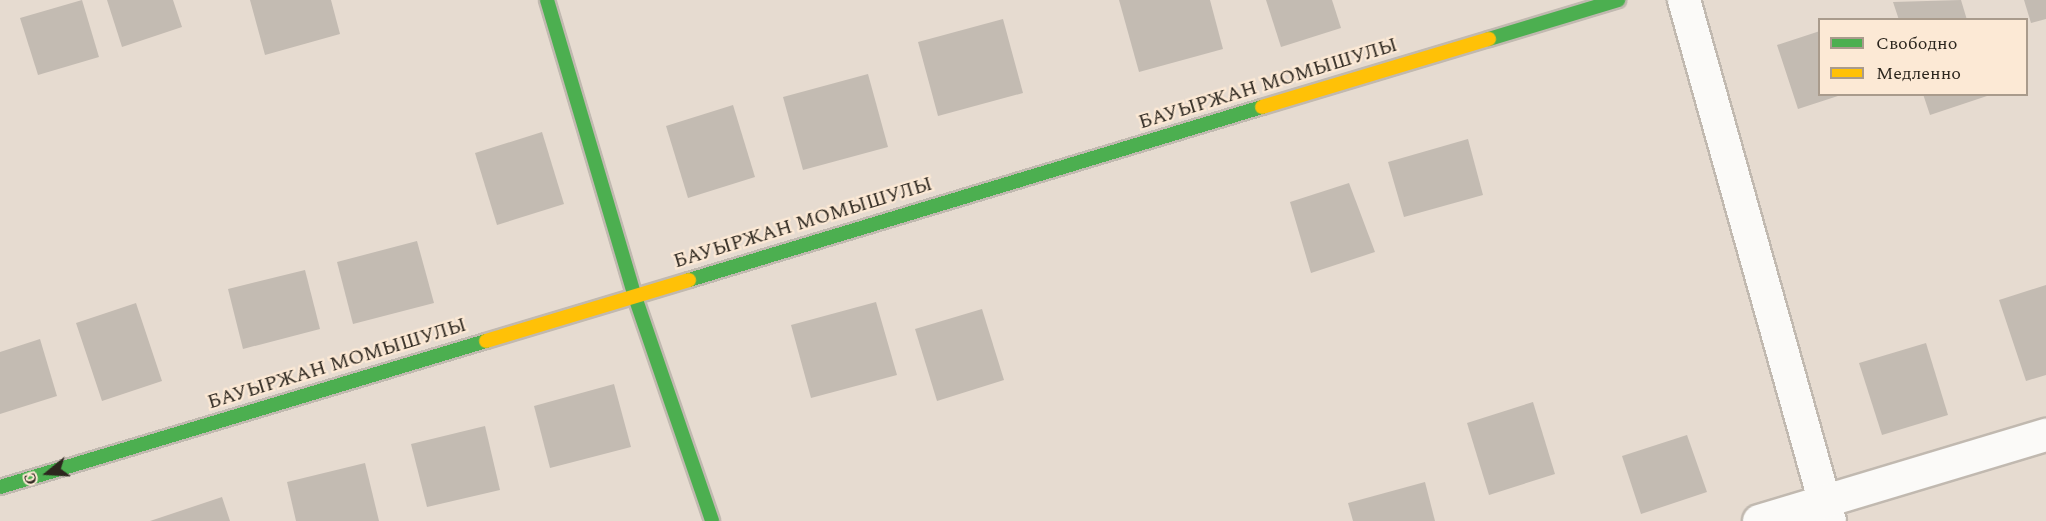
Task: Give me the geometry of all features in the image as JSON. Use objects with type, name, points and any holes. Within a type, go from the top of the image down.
[{"type":"street","points":[[547,0],[634,294],[712,521]]},
{"type":"street","name":"БАУЫРЖАН МОМЫШУЛЫ","points":[[0,488],[634,294],[1618,0]]},
{"type":"street","points":[[1684,0],[1828,511]]},
{"type":"street","points":[[1759,521],[1828,511],[2046,435]]},
{"type":"building","points":[[82,0],[99,57],[38,75],[20,18]]},
{"type":"building","points":[[107,0],[173,0],[182,27],[122,47]]},
{"type":"building","points":[[250,0],[331,0],[340,34],[265,55]]},
{"type":"building","points":[[1119,0],[1210,0],[1223,49],[1139,72]]},
{"type":"building","points":[[1266,0],[1332,0],[1341,28],[1281,47]]},
{"type":"building","points":[[1961,0],[1966,18],[1898,18],[1893,2]]},
{"type":"building","points":[[2024,0],[2046,0],[2046,19],[2031,23]]},
{"type":"building","points":[[1003,19],[1023,93],[938,116],[918,42]]},
{"type":"building","points":[[1818,32],[1818,96],[1838,96],[1798,109],[1777,45]]},
{"type":"building","points":[[868,74],[888,147],[803,170],[783,97]]},
{"type":"building","points":[[1924,96],[1987,96],[1930,115]]},
{"type":"building","points":[[733,105],[755,177],[688,198],[666,126]]},
{"type":"building","points":[[542,132],[564,204],[497,225],[475,153]]},
{"type":"building","points":[[1468,139],[1483,195],[1404,217],[1388,162]]},
{"type":"building","points":[[1349,183],[1375,252],[1311,273],[1290,202]]},
{"type":"building","points":[[417,241],[434,303],[353,324],[337,262]]},
{"type":"building","points":[[305,270],[320,329],[243,349],[228,289]]},
{"type":"building","points":[[2046,285],[2046,375],[2026,381],[1999,300]]},
{"type":"building","points":[[876,302],[897,375],[811,398],[791,325]]},
{"type":"building","points":[[136,303],[162,381],[102,401],[76,323]]},
{"type":"building","points":[[982,309],[1004,380],[937,401],[915,329]]},
{"type":"building","points":[[40,339],[57,396],[0,414],[0,352]]},
{"type":"building","points":[[1926,343],[1948,415],[1882,435],[1859,363]]},
{"type":"building","points":[[614,384],[631,447],[550,468],[534,406]]},
{"type":"building","points":[[1533,402],[1555,474],[1489,495],[1467,423]]},
{"type":"building","points":[[485,426],[500,490],[427,507],[411,444]]},
{"type":"building","points":[[1687,435],[1707,492],[1641,514],[1622,456]]},
{"type":"building","points":[[365,463],[379,521],[296,521],[287,482]]},
{"type":"building","points":[[1425,482],[1435,521],[1353,521],[1348,503]]},
{"type":"building","points":[[222,497],[230,521],[150,521]]},
{"type":"traffic: fast","points":[[547,0],[634,294],[712,521]]},
{"type":"traffic: fast","points":[[1489,39],[1618,0]]},
{"type":"traffic: fast","points":[[689,280],[1262,107]]},
{"type":"traffic: fast","points":[[0,487],[486,341]]},
{"type":"traffic: slow","points":[[1262,107],[1489,39]]},
{"type":"traffic: slow","points":[[486,341],[689,280]]}]
